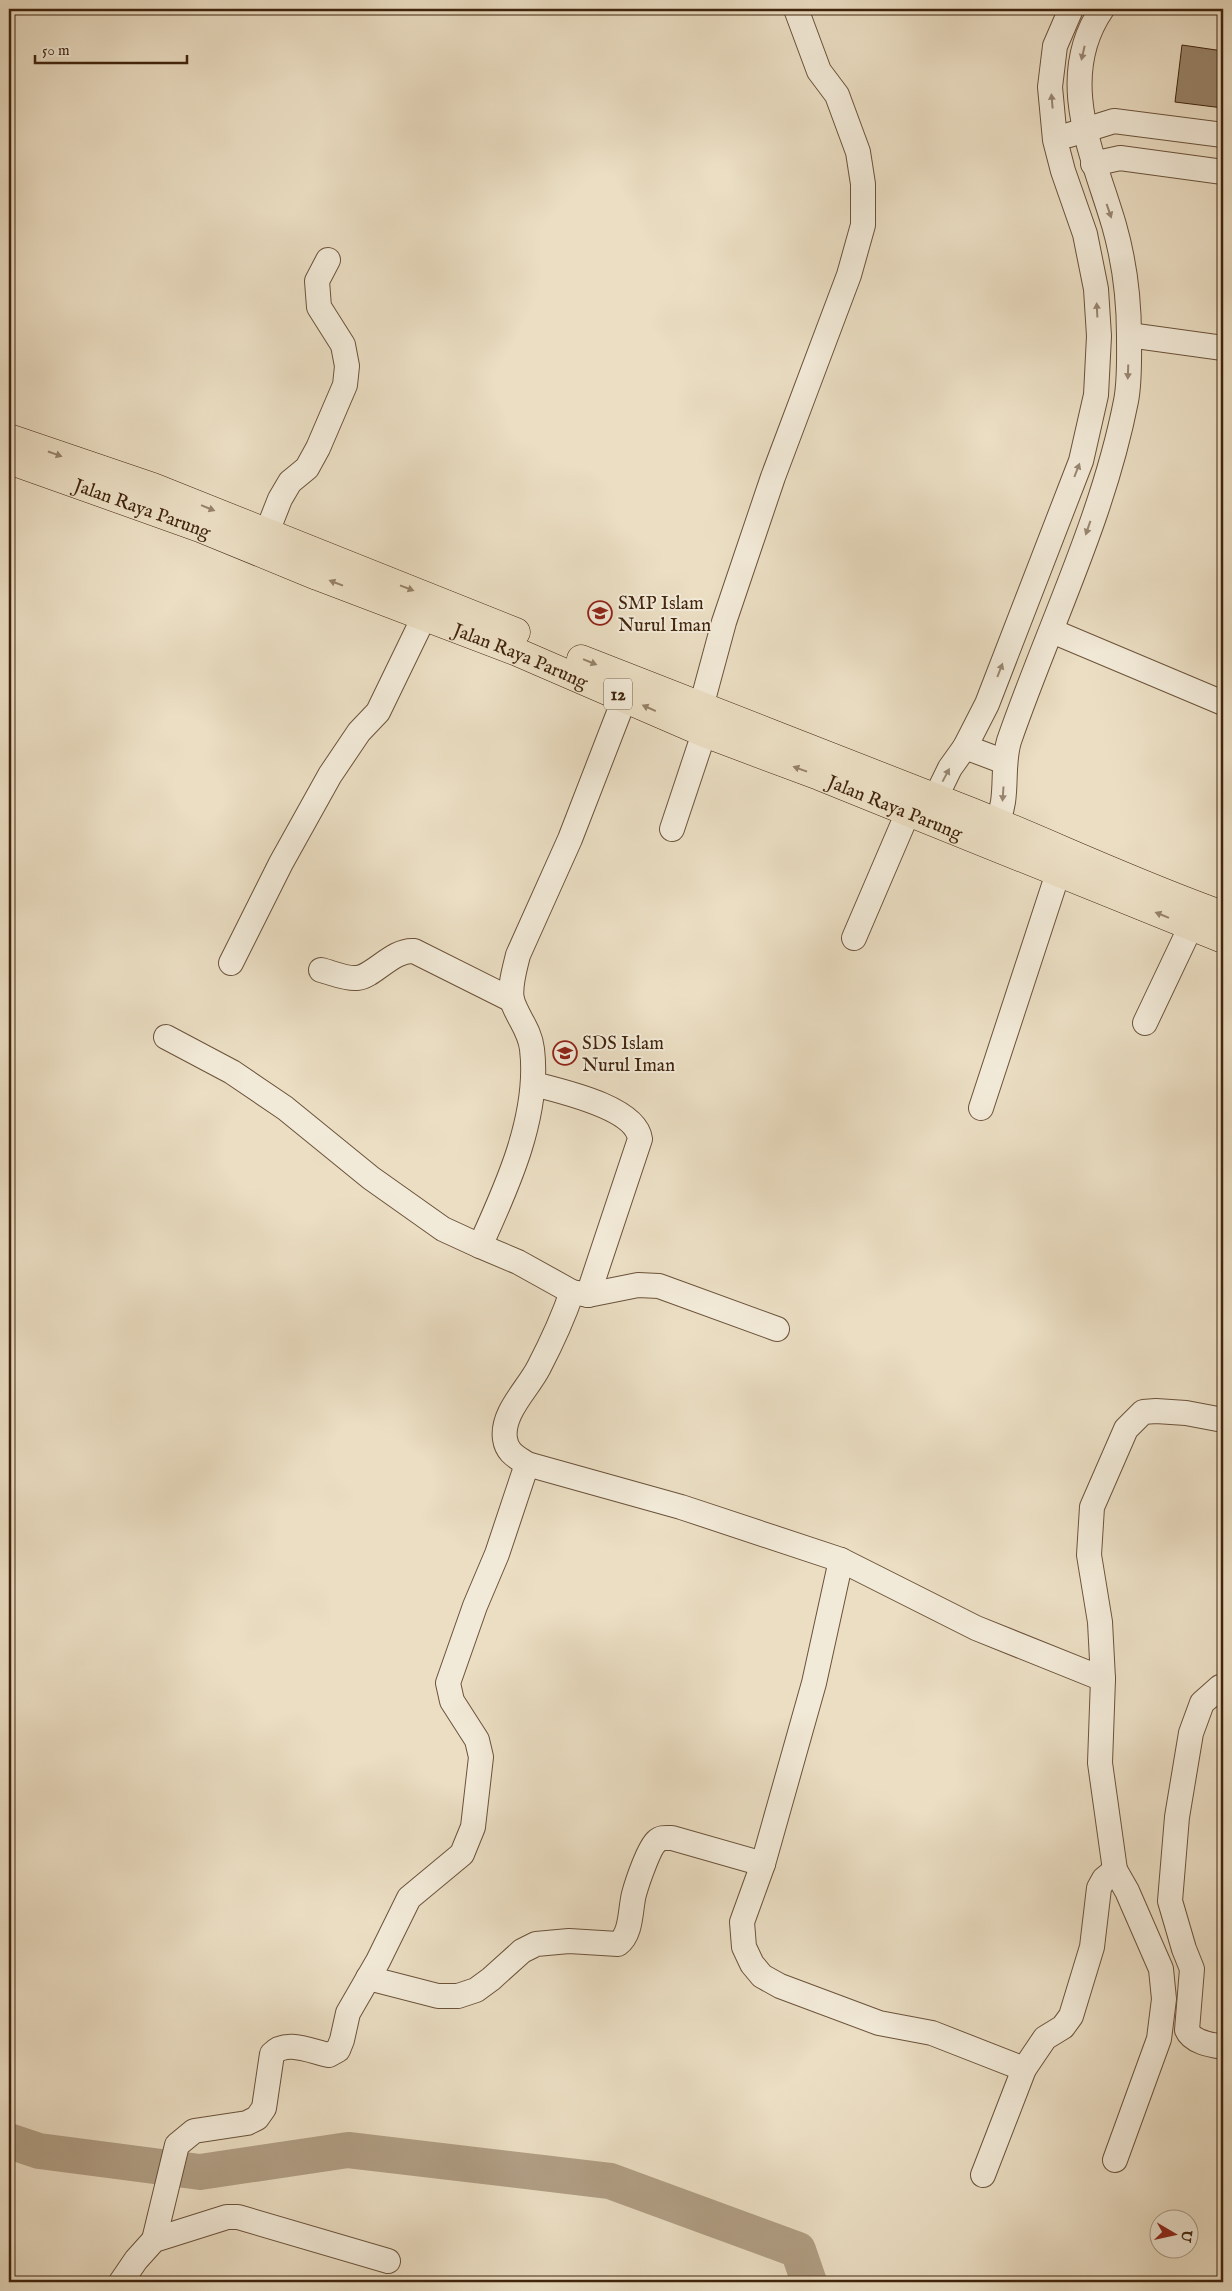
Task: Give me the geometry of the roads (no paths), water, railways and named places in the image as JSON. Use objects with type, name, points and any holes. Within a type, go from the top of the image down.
[{"type":"highway","name":"Jalan Raya Parung","points":[[9,438],[153,486],[268,532],[373,586],[424,617],[517,652],[625,697],[703,720]]},
{"type":"highway","name":"Jalan Raya Parung","points":[[9,460],[200,528],[373,586],[923,810],[1223,915]]},
{"type":"highway","name":"Jalan Raya Parung","points":[[993,833],[1058,873],[1223,939]]},
{"type":"street","points":[[672,829],[703,720],[727,613],[773,477],[849,275],[863,225],[863,184],[858,152],[837,95],[820,71],[796,9]]},
{"type":"street","points":[[854,938],[923,810],[965,747],[987,704],[1081,461],[1096,394],[1098,336],[1096,289],[1085,234],[1063,171],[1055,140],[1050,87],[1055,46],[1071,9]]},
{"type":"street","points":[[993,833],[1003,802],[1005,762],[1008,745],[1052,631],[1108,472],[1127,399],[1129,335],[1126,285],[1114,226],[1093,164],[1084,130],[1079,84],[1082,53],[1095,18],[1102,9]]},
{"type":"street","points":[[1055,140],[1114,121],[1223,135]]},
{"type":"street","points":[[1093,164],[1120,158],[1223,172]]},
{"type":"street","points":[[268,532],[280,499],[290,482],[307,468],[318,448],[345,385],[347,366],[343,345],[319,307],[316,281],[328,260]]},
{"type":"street","points":[[1129,335],[1223,348]]},
{"type":"street","points":[[1096,394],[1127,399]]},
{"type":"street","points":[[231,963],[280,863],[330,775],[359,732],[378,712],[424,617]]},
{"type":"street","points":[[1052,631],[1223,703]]},
{"type":"street","points":[[480,1246],[518,1155],[534,1084],[530,1035],[512,1000],[518,955],[570,839],[625,697]]},
{"type":"street","points":[[987,704],[1018,716]]},
{"type":"street","points":[[965,747],[1005,762]]},
{"type":"street","points":[[981,1108],[1058,873]]},
{"type":"street","points":[[1145,1023],[1191,926]]},
{"type":"street","points":[[321,970],[346,977],[359,978],[403,952],[414,951],[512,1000]]},
{"type":"street","points":[[166,1037],[232,1072],[285,1108],[335,1151],[444,1229],[518,1262],[580,1294],[638,1285],[659,1286],[777,1329]]},
{"type":"street","points":[[534,1084],[598,1103],[625,1118],[639,1131],[640,1139],[580,1294],[562,1321],[538,1370],[511,1412],[505,1429],[507,1447],[510,1453],[527,1464],[681,1507],[841,1560],[961,1621],[1104,1679]]},
{"type":"street","points":[[1115,2160],[1159,2039],[1164,1999],[1161,1969],[1127,1891],[1115,1870],[1100,1763],[1104,1679],[1100,1622],[1089,1555],[1092,1507],[1116,1448],[1126,1429],[1143,1412],[1156,1410],[1186,1413],[1223,1420]]},
{"type":"street","points":[[121,2282],[155,2232],[177,2145],[194,2132],[247,2124],[257,2118],[264,2108],[272,2054],[278,2048],[288,2046],[329,2055],[338,2050],[348,2013],[378,1961],[409,1898],[462,1854],[473,1826],[482,1757],[477,1740],[452,1701],[448,1683],[475,1606],[497,1554],[527,1464]]},
{"type":"street","points":[[841,1560],[814,1684],[763,1864],[742,1922],[744,1947],[752,1964],[762,1976],[780,1986],[879,2023],[932,2033],[1024,2069]]},
{"type":"street","points":[[1223,1687],[1220,1687],[1202,1703],[1190,1733],[1178,1817],[1170,1901],[1184,1949],[1192,1968],[1187,2030],[1190,2036],[1197,2040],[1223,2047]]},
{"type":"street","points":[[368,1978],[431,1994],[458,1996],[476,1990],[522,1951],[536,1944],[568,1941],[618,1944],[628,1928],[634,1894],[654,1843],[663,1838],[672,1838],[763,1864]]},
{"type":"street","points":[[984,2175],[1024,2069],[1045,2038],[1063,2026],[1071,2016],[1092,1947],[1099,1888],[1104,1879],[1115,1870]]},
{"type":"street","points":[[155,2232],[227,2217],[238,2217],[388,2261]]},
{"type":"waterway","points":[[9,2141],[39,2151],[200,2172],[348,2150],[610,2181],[798,2250],[809,2282]]},
{"type":"place","name":"SMP Islam Nurul Iman","points":[[600,613]]},
{"type":"place","name":"SDS Islam Nurul Iman","points":[[565,1053]]}]
